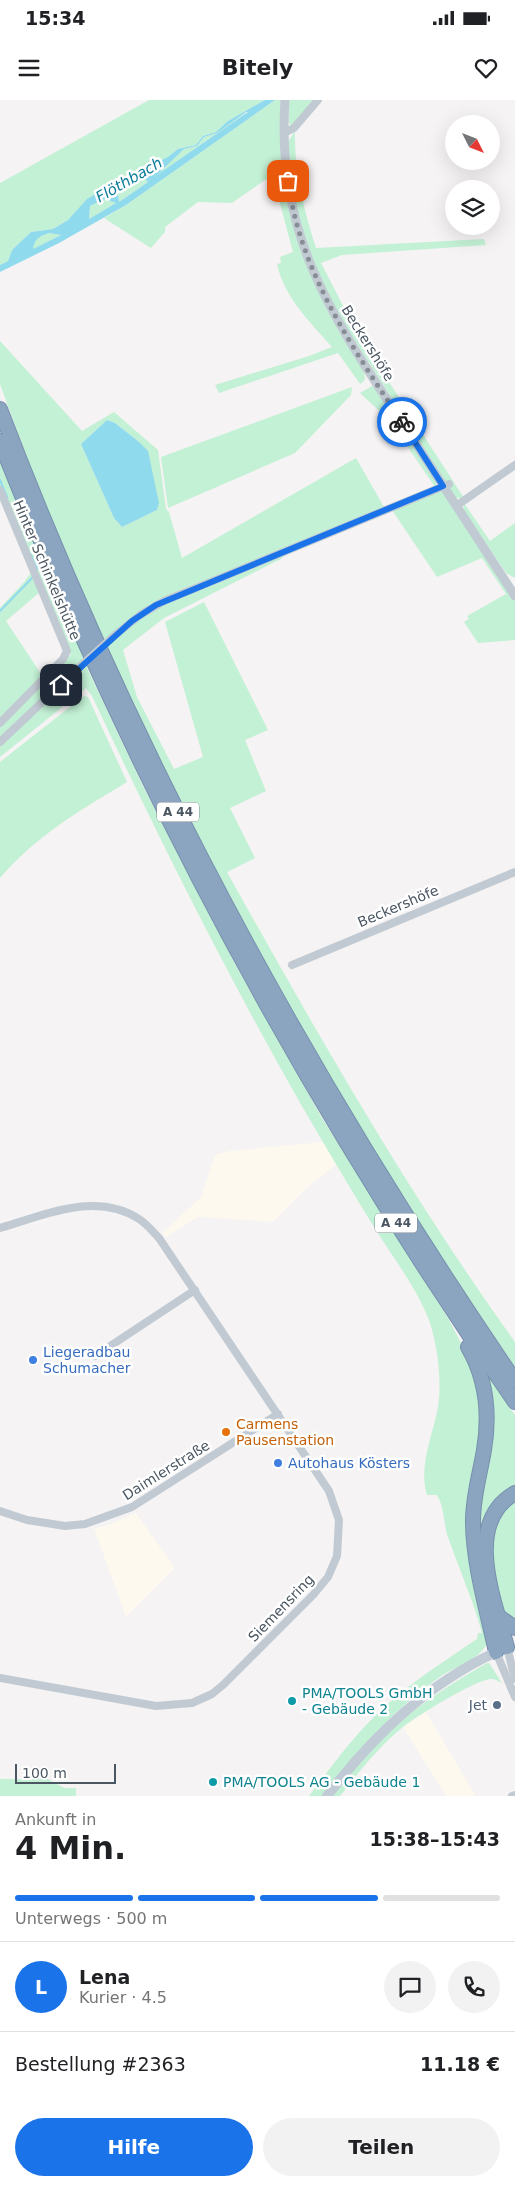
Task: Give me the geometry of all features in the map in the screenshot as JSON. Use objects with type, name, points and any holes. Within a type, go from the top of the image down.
[{"type":"highway","name":"A 44","points":[[0,408],[60,558],[104,657],[156,769],[219,893],[335,1101],[403,1212],[515,1381]]},
{"type":"highway","name":"A 44","points":[[0,441],[84,644],[144,770],[201,883],[316,1091],[372,1185],[515,1402]]},
{"type":"highway","points":[[450,1306],[454,1321],[477,1364],[485,1396],[486,1433],[475,1494],[473,1526],[475,1552],[501,1649]]},
{"type":"highway","points":[[480,1330],[496,1345],[515,1371]]},
{"type":"highway","points":[[501,1649],[498,1616],[485,1539],[489,1523],[495,1511],[507,1498],[515,1493]]},
{"type":"highway","points":[[498,1616],[515,1628]]},
{"type":"main road","points":[[328,1796],[376,1738],[410,1706],[451,1676],[501,1649]]},
{"type":"street","name":"Beckershöfe","points":[[285,100],[284,133],[287,171],[293,208],[303,245],[320,287],[354,348],[446,485],[456,506],[512,586],[515,596]]},
{"type":"street","points":[[284,133],[294,128],[318,100]]},
{"type":"street","points":[[456,506],[515,465]]},
{"type":"street","points":[[0,742],[73,673],[140,614],[164,601],[446,485]]},
{"type":"street","name":"Hinter Schinkelshütte","points":[[0,490],[67,650],[65,657],[0,723]]},
{"type":"street","name":"Beckershöfe","points":[[292,965],[515,872]]},
{"type":"street","name":"Siemensring","points":[[0,1228],[58,1211],[91,1205],[114,1208],[140,1220],[159,1238],[278,1414],[329,1491],[339,1520],[337,1556],[328,1576],[312,1596],[212,1694],[192,1703],[156,1706],[0,1678]]},
{"type":"street","points":[[95,1356],[195,1290]]},
{"type":"street","name":"Daimlerstraße","points":[[0,1511],[37,1522],[65,1526],[85,1524],[132,1508],[278,1414]]},
{"type":"street","points":[[501,1649],[515,1679]]},
{"type":"street","points":[[501,1649],[515,1698]]},
{"type":"shaded area","points":[[323,1142],[336,1165],[310,1185],[273,1222],[198,1217],[166,1237],[162,1233],[201,1197],[214,1157],[217,1154],[229,1151]]},
{"type":"shaded area","points":[[136,1513],[175,1568],[126,1617],[94,1529],[109,1525]]},
{"type":"shaded area","points":[[426,1712],[476,1796],[446,1796],[403,1727]]},
{"type":"green space","points":[[149,100],[265,100],[228,121],[216,132],[203,136],[196,145],[178,149],[169,157],[111,185],[68,220],[53,229],[31,232],[12,250],[8,261],[0,265],[0,183]]},
{"type":"green space","points":[[275,100],[281,100],[284,181],[278,190],[275,173],[232,203],[198,202],[165,227],[165,232],[151,248],[104,218],[126,205]]},
{"type":"green space","points":[[289,100],[315,100],[291,126],[289,123]]},
{"type":"green space","points":[[249,111],[153,178],[184,149],[197,146],[204,137],[217,133],[229,122]]},
{"type":"green space","points":[[295,131],[296,161],[301,191],[316,248],[484,239],[486,245],[342,255],[321,263],[356,331],[464,498],[456,498],[335,310],[308,249],[293,197],[288,142]]},
{"type":"green space","points":[[144,177],[149,181],[119,202],[118,192],[133,180]]},
{"type":"green space","points":[[278,196],[286,199],[300,245],[317,288],[338,330],[364,369],[365,380],[360,384],[338,353],[219,393],[215,385],[332,347],[299,308],[280,276],[277,264],[281,263],[280,257],[293,252]]},
{"type":"green space","points":[[105,199],[116,203],[89,219],[90,206]]},
{"type":"green space","points":[[49,233],[61,235],[32,250],[38,238]]},
{"type":"green space","points":[[0,341],[82,431],[114,412],[158,450],[166,509],[169,512],[182,558],[356,458],[384,507],[161,598],[139,612],[146,614],[165,603],[284,554],[281,559],[164,618],[123,650],[137,697],[174,769],[203,757],[165,622],[204,602],[268,730],[245,740],[266,791],[230,808],[255,858],[227,872],[294,992],[400,1170],[515,1342],[515,1367],[463,1291],[353,1119],[247,931],[166,772],[89,613],[28,461],[0,384]],"holes":[[[107,420],[115,423],[138,441],[158,503],[157,510],[122,527],[114,518],[81,444]]]},
{"type":"green space","points":[[372,386],[377,389],[437,481],[435,487],[388,419],[360,393]]},
{"type":"green space","points":[[352,387],[351,395],[295,453],[168,508],[161,457]]},
{"type":"green space","points":[[0,457],[82,649],[87,668],[142,784],[235,964],[322,1118],[449,1320],[477,1374],[484,1418],[468,1529],[488,1639],[486,1646],[476,1657],[441,1676],[408,1702],[377,1731],[322,1796],[309,1796],[359,1732],[401,1692],[477,1639],[478,1633],[482,1633],[448,1537],[440,1500],[437,1495],[427,1495],[425,1484],[425,1462],[436,1418],[440,1387],[433,1333],[414,1289],[328,1151],[217,951],[92,696],[86,688],[0,757],[0,726],[71,654],[0,486]]},
{"type":"green space","points":[[441,491],[515,601],[515,640],[478,643],[464,622],[469,619],[467,616],[506,594],[482,558],[437,577],[392,510]]},
{"type":"green space","points":[[464,503],[490,541],[515,523],[515,578],[506,573],[463,509]]},
{"type":"green space","points":[[32,571],[41,591],[6,621],[43,677],[0,721],[0,608]]},
{"type":"green space","points":[[84,696],[88,697],[127,782],[75,814],[44,836],[0,878],[0,762]]},
{"type":"green space","points":[[483,1368],[515,1415],[515,1491],[510,1493],[484,1552],[475,1518],[487,1442]]},
{"type":"green space","points":[[515,1498],[515,1626],[501,1608],[490,1545],[500,1511]]},
{"type":"green space","points":[[489,1663],[502,1683],[492,1679],[473,1685],[420,1715],[386,1742],[340,1796],[332,1796],[386,1734],[434,1696]]},
{"type":"green space","points":[[0,1779],[48,1779],[64,1788],[76,1788],[76,1796],[0,1796]]},
{"type":"water","name":"Flöthbach","points":[[265,100],[275,100],[126,205],[59,243],[0,272],[0,265],[8,261],[12,250],[31,232],[53,229],[68,220],[87,199],[168,157],[178,149],[196,145],[203,136],[216,132],[228,121]],"holes":[[[248,112],[157,175],[184,149],[197,146],[204,137],[217,133]],[[138,178],[144,178],[148,182],[119,202],[118,192]],[[105,199],[116,203],[89,219],[90,206]],[[49,233],[61,235],[33,249],[36,240]]]},
{"type":"water","points":[[107,420],[115,423],[148,451],[159,503],[157,510],[122,527],[114,518],[81,444]]},
{"type":"waterway","points":[[0,480],[7,497]]},
{"type":"waterway","points":[[31,555],[37,569]]},
{"type":"waterway","points":[[0,611],[32,578]]},
{"type":"way so far","points":[[288,181],[300,237],[322,293],[375,382],[402,422]]},
{"type":"place","name":"Liegeradbau Schumacher","points":[[33,1360]]},
{"type":"place","name":"Carmens Pausenstation","points":[[226,1432]]},
{"type":"place","name":"Autohaus Kösters","points":[[278,1463]]},
{"type":"place","name":"PMA/TOOLS GmbH - Gebäude 2","points":[[292,1701]]},
{"type":"place","name":"Jet","points":[[497,1705]]},
{"type":"place","name":"PMA/TOOLS AG - Gebäude 1","points":[[213,1782]]},
{"type":"route","points":[[61,685],[115,635],[156,605],[443,486],[402,422]]}]
